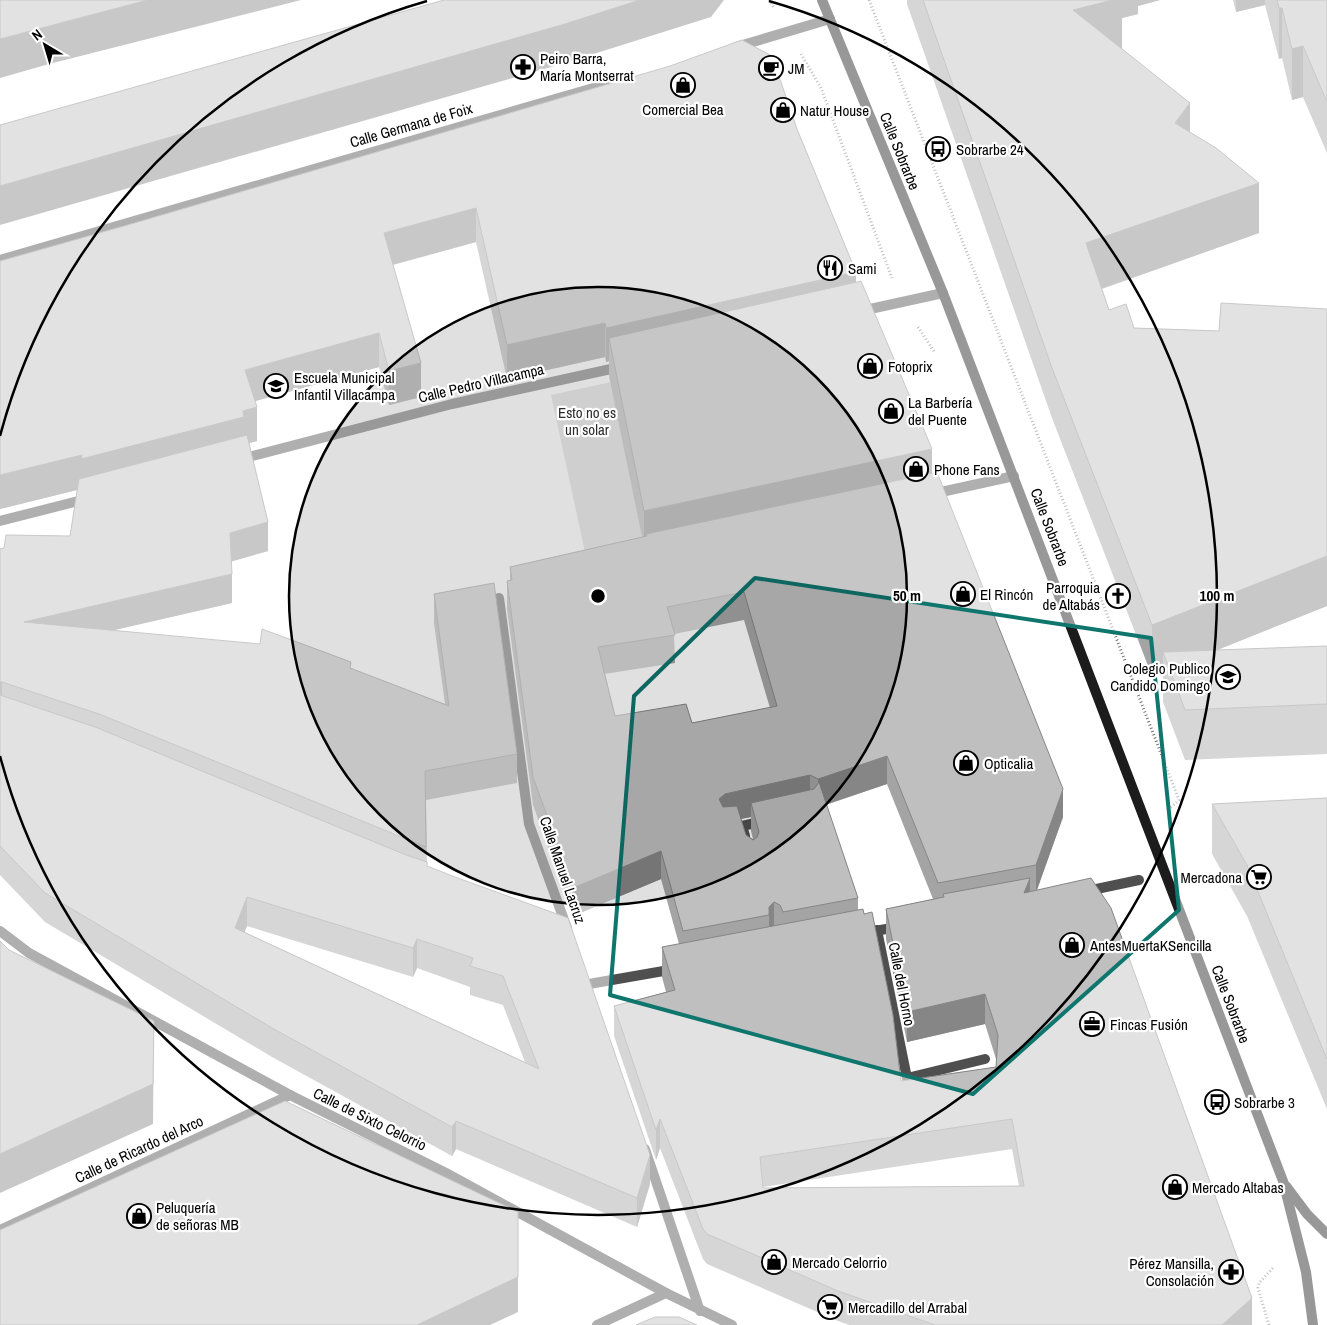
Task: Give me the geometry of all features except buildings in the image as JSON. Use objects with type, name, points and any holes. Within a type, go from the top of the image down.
[{"type":"main road","name":"Calle Sobrarbe","points":[[822,0],[943,293],[1283,1181],[1306,1272],[1313,1325]]},
{"type":"main road","name":"Calle Sobrarbe","points":[[1283,1181],[1307,1214],[1327,1234]]},
{"type":"street","points":[[725,50],[830,19]]},
{"type":"street","name":"Calle Germana de Foix","points":[[0,260],[630,78]]},
{"type":"street","points":[[852,313],[943,293]]},
{"type":"street","name":"Calle Pedro Villacampa","points":[[231,462],[452,404],[628,365]]},
{"type":"street","points":[[923,495],[1014,476]]},
{"type":"street","points":[[0,522],[96,496]]},
{"type":"street","name":"Calle Manuel Lacruz","points":[[499,598],[529,824],[561,924],[572,942]]},
{"type":"street","points":[[747,844],[738,827],[777,818]]},
{"type":"street","points":[[1075,893],[1139,880]]},
{"type":"street","name":"Calle del Horno","points":[[850,936],[906,925]]},
{"type":"street","name":"Calle del Horno","points":[[877,930],[898,1042],[907,1078],[985,1059]]},
{"type":"street","name":"Calle de Sixto Celorrio","points":[[0,931],[30,953],[290,1096],[446,1173],[666,1293],[732,1325]]},
{"type":"street","points":[[589,985],[684,967]]},
{"type":"street","name":"Calle de Ricardo del Arco","points":[[0,1230],[290,1096]]},
{"type":"street","points":[[643,1143],[700,1311]]},
{"type":"street","points":[[597,1325],[666,1293]]},
{"type":"path","points":[[769,0],[821,88],[901,302],[938,357]]},
{"type":"path","points":[[869,0],[1179,800],[1148,829]]},
{"type":"path","points":[[1269,1325],[1258,1288],[1260,1282],[1274,1267]]},
{"type":"highlighted area","points":[[755,578],[1151,638],[1179,910],[973,1094],[610,995],[634,696]]},
{"type":"green space","name":"Esto no es un solar","points":[[611,382],[643,542],[585,552],[551,395]]},
{"type":"place","name":"Peiro Barra, María Montserrat","points":[[523,67]]},
{"type":"place","name":"JM","points":[[771,68]]},
{"type":"place","name":"Comercial Bea","points":[[683,85]]},
{"type":"place","name":"Natur House","points":[[783,110]]},
{"type":"place","name":"Sobrarbe 24","points":[[938,149]]},
{"type":"place","name":"Sami","points":[[830,268]]},
{"type":"place","name":"Fotoprix","points":[[870,366]]},
{"type":"place","name":"Escuela Municipal Infantil Villacampa","points":[[276,386]]},
{"type":"place","name":"La Barbería del Puente","points":[[891,411]]},
{"type":"place","name":"Phone Fans","points":[[916,469]]},
{"type":"place","name":"El Rincón","points":[[963,594]]},
{"type":"place","name":"Parroquia de Altabás","points":[[1118,596]]},
{"type":"place","name":"Colegio Publico Candido Domingo","points":[[1228,677]]},
{"type":"place","name":"Opticalia","points":[[966,763]]},
{"type":"place","name":"Mercadona","points":[[1259,877]]},
{"type":"place","name":"AntesMuertaKSencilla","points":[[1072,945]]},
{"type":"place","name":"Fincas Fusión","points":[[1092,1024]]},
{"type":"place","name":"Sobrarbe 3","points":[[1217,1102]]},
{"type":"place","name":"Mercado Altabas","points":[[1175,1187]]},
{"type":"place","name":"Peluquería de señoras MB","points":[[139,1216]]},
{"type":"place","name":"Mercado Celorrio","points":[[774,1262]]},
{"type":"place","name":"Pérez Mansilla, Consolación","points":[[1231,1272]]},
{"type":"place","name":"Mercadillo del Arrabal","points":[[830,1307]]}]
